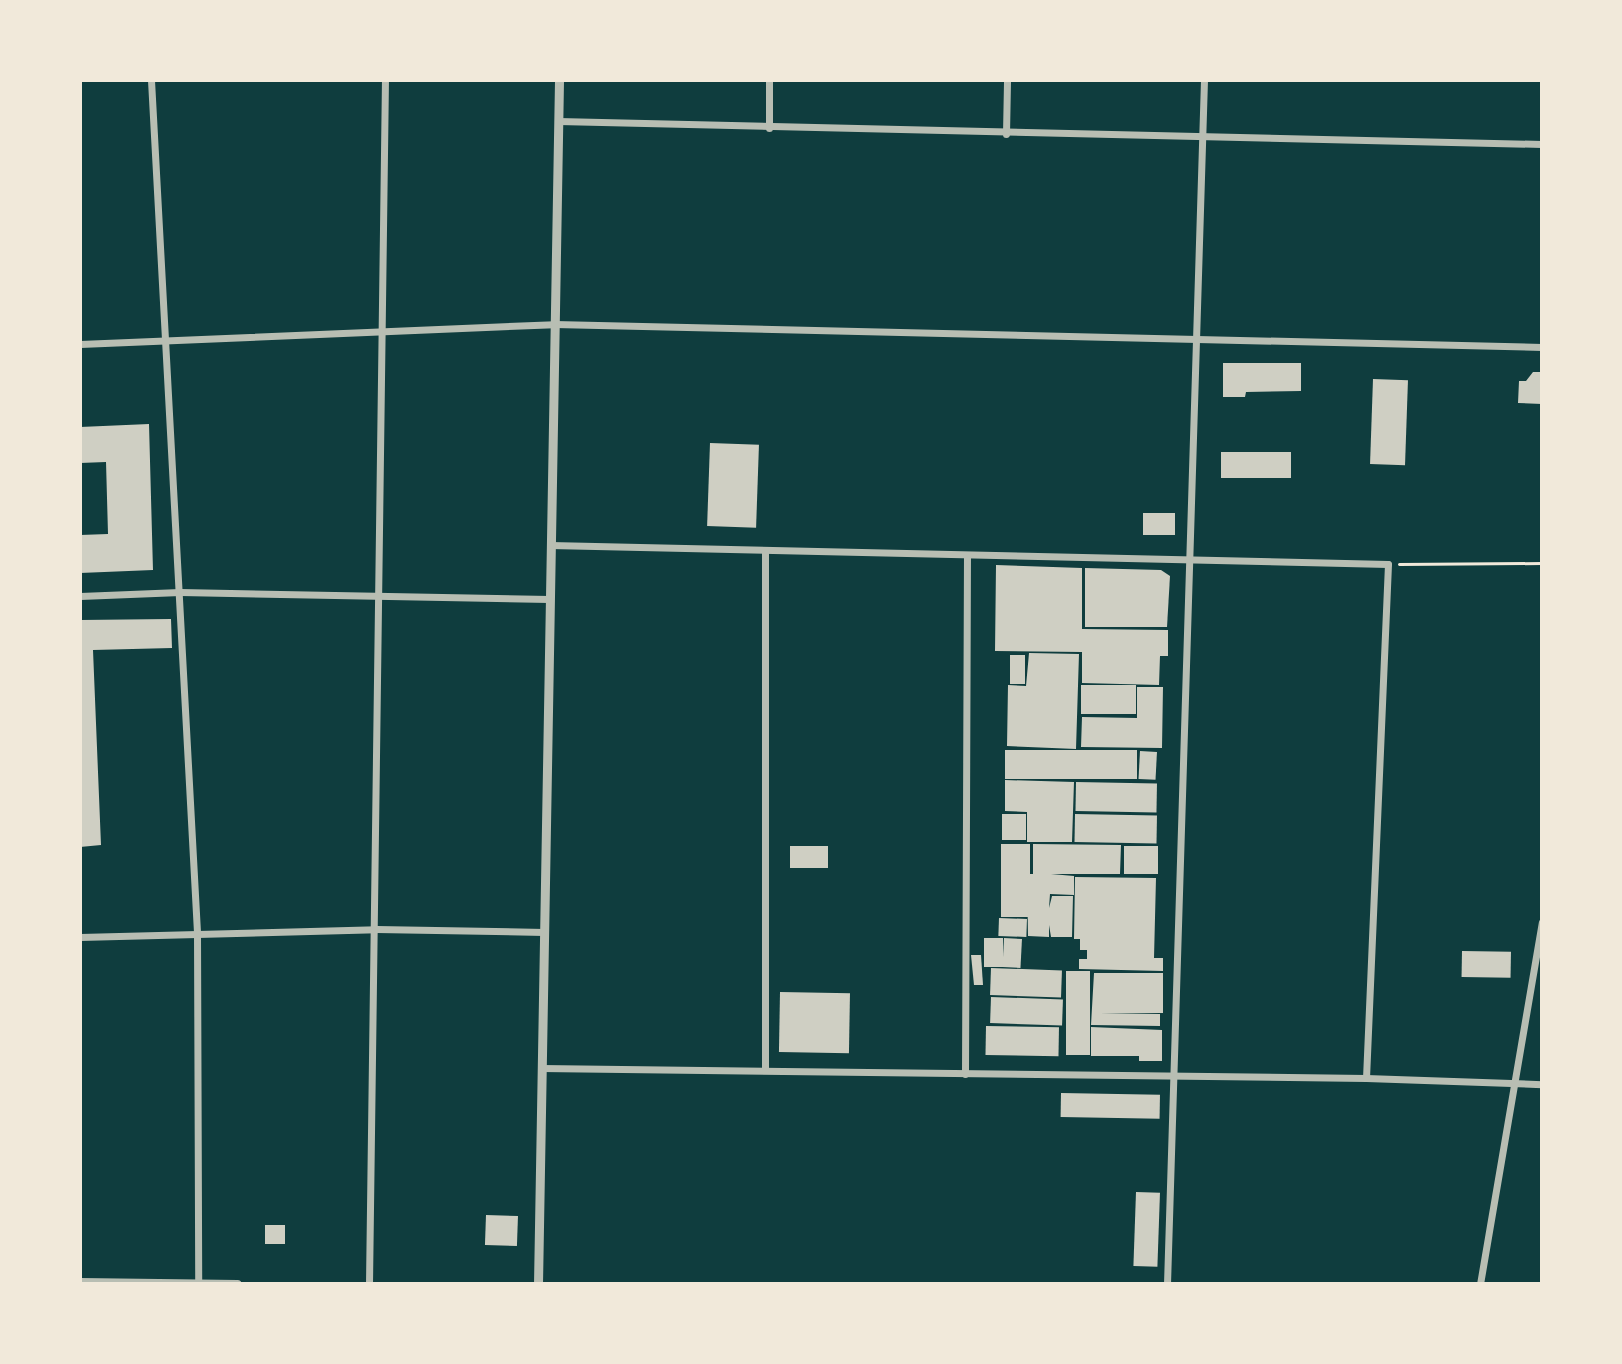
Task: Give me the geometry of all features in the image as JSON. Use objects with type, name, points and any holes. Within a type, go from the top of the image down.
[{"type":"street","points":[[151,80],[197,933],[198,1284]]},
{"type":"street","points":[[369,1284],[385,80]]},
{"type":"street","points":[[538,1284],[559,80]]},
{"type":"street","points":[[769,80],[769,128]]},
{"type":"street","points":[[1006,134],[1007,80]]},
{"type":"street","points":[[1167,1284],[1204,80]]},
{"type":"street","points":[[558,121],[1006,134],[1542,144]]},
{"type":"street","points":[[80,344],[554,324],[1542,347]]},
{"type":"street","points":[[550,545],[1189,557],[1388,564],[1366,1078]]},
{"type":"street","points":[[765,550],[765,1070]]},
{"type":"street","points":[[965,1074],[967,555]]},
{"type":"street","points":[[80,596],[180,592],[549,599]]},
{"type":"street","points":[[1480,1284],[1542,922]]},
{"type":"street","points":[[80,937],[376,929],[544,932]]},
{"type":"street","points":[[541,1068],[1366,1078],[1542,1084]]},
{"type":"street","points":[[80,1282],[237,1284]]},
{"type":"path","points":[[1388,564],[1542,563]]},
{"type":"building","points":[[1223,363],[1301,363],[1301,391],[1246,392],[1245,397],[1223,397]]},
{"type":"building","points":[[1533,372],[1542,372],[1542,404],[1518,403],[1519,381],[1526,381]]},
{"type":"building","points":[[1373,379],[1408,380],[1405,465],[1370,464]]},
{"type":"building","points":[[149,424],[153,570],[80,573],[80,535],[108,534],[106,462],[80,463],[80,427]]},
{"type":"building","points":[[710,443],[759,445],[756,528],[707,526]]},
{"type":"building","points":[[1221,452],[1291,452],[1291,478],[1221,478]]},
{"type":"building","points":[[1143,513],[1175,513],[1175,535],[1143,535]]},
{"type":"building","points":[[996,565],[1082,568],[1082,629],[1168,630],[1168,656],[1160,656],[1159,685],[1082,683],[1082,652],[995,651]]},
{"type":"building","points":[[1085,568],[1161,570],[1170,576],[1167,627],[1085,627]]},
{"type":"building","points":[[171,619],[172,648],[93,650],[101,845],[80,847],[80,620]]},
{"type":"building","points":[[1029,653],[1079,654],[1076,749],[1007,746],[1008,685],[1026,686]]},
{"type":"building","points":[[1010,655],[1025,655],[1025,684],[1010,684]]},
{"type":"building","points":[[1081,685],[1136,685],[1136,714],[1081,714]]},
{"type":"building","points":[[1137,687],[1163,687],[1162,748],[1081,747],[1082,717],[1137,718]]},
{"type":"building","points":[[1005,750],[1137,750],[1137,779],[1005,779]]},
{"type":"building","points":[[1140,751],[1157,752],[1156,780],[1139,779]]},
{"type":"building","points":[[1005,780],[1074,782],[1072,842],[1027,842],[1027,812],[1005,811]]},
{"type":"building","points":[[1076,782],[1157,783],[1156,812],[1075,811]]},
{"type":"building","points":[[1002,814],[1026,814],[1026,840],[1002,840]]},
{"type":"building","points":[[1075,814],[1157,815],[1156,843],[1075,842]]},
{"type":"building","points":[[1001,844],[1030,844],[1030,917],[1001,917]]},
{"type":"building","points":[[1033,844],[1121,845],[1120,874],[1051,874],[1074,876],[1074,895],[1050,894],[1049,908],[1052,896],[1073,896],[1072,937],[1051,937],[1049,925],[1049,937],[1028,936],[1027,874],[1033,874]]},
{"type":"building","points":[[790,846],[828,846],[828,868],[790,868]]},
{"type":"building","points":[[1124,846],[1158,846],[1158,874],[1124,874]]},
{"type":"building","points":[[1075,877],[1156,878],[1154,958],[1163,958],[1163,971],[1079,969],[1079,959],[1087,959],[1087,950],[1080,950],[1080,939],[1074,939]]},
{"type":"building","points":[[999,918],[1027,919],[1026,937],[998,936]]},
{"type":"building","points":[[984,938],[1003,938],[1003,967],[984,967]]},
{"type":"building","points":[[1004,938],[1022,939],[1020,968],[1002,967]]},
{"type":"building","points":[[1462,951],[1511,952],[1511,978],[1462,977]]},
{"type":"building","points":[[971,955],[981,955],[983,985],[974,985]]},
{"type":"building","points":[[991,968],[1062,970],[1061,997],[990,995]]},
{"type":"building","points":[[1066,971],[1090,971],[1090,1055],[1066,1055]]},
{"type":"building","points":[[1094,973],[1163,973],[1163,1013],[1100,1013],[1160,1014],[1160,1026],[1091,1025]]},
{"type":"building","points":[[780,992],[850,993],[849,1053],[779,1052]]},
{"type":"building","points":[[991,997],[1063,1000],[1062,1025],[990,1023]]},
{"type":"building","points":[[986,1026],[1059,1027],[1058,1056],[985,1055]]},
{"type":"building","points":[[1091,1027],[1162,1030],[1162,1061],[1139,1061],[1139,1056],[1091,1056]]},
{"type":"building","points":[[1061,1093],[1160,1095],[1160,1119],[1061,1117]]},
{"type":"building","points":[[1136,1192],[1160,1193],[1157,1267],[1133,1266]]},
{"type":"building","points":[[486,1215],[518,1216],[517,1246],[485,1245]]},
{"type":"building","points":[[265,1225],[285,1225],[285,1244],[265,1244]]}]
